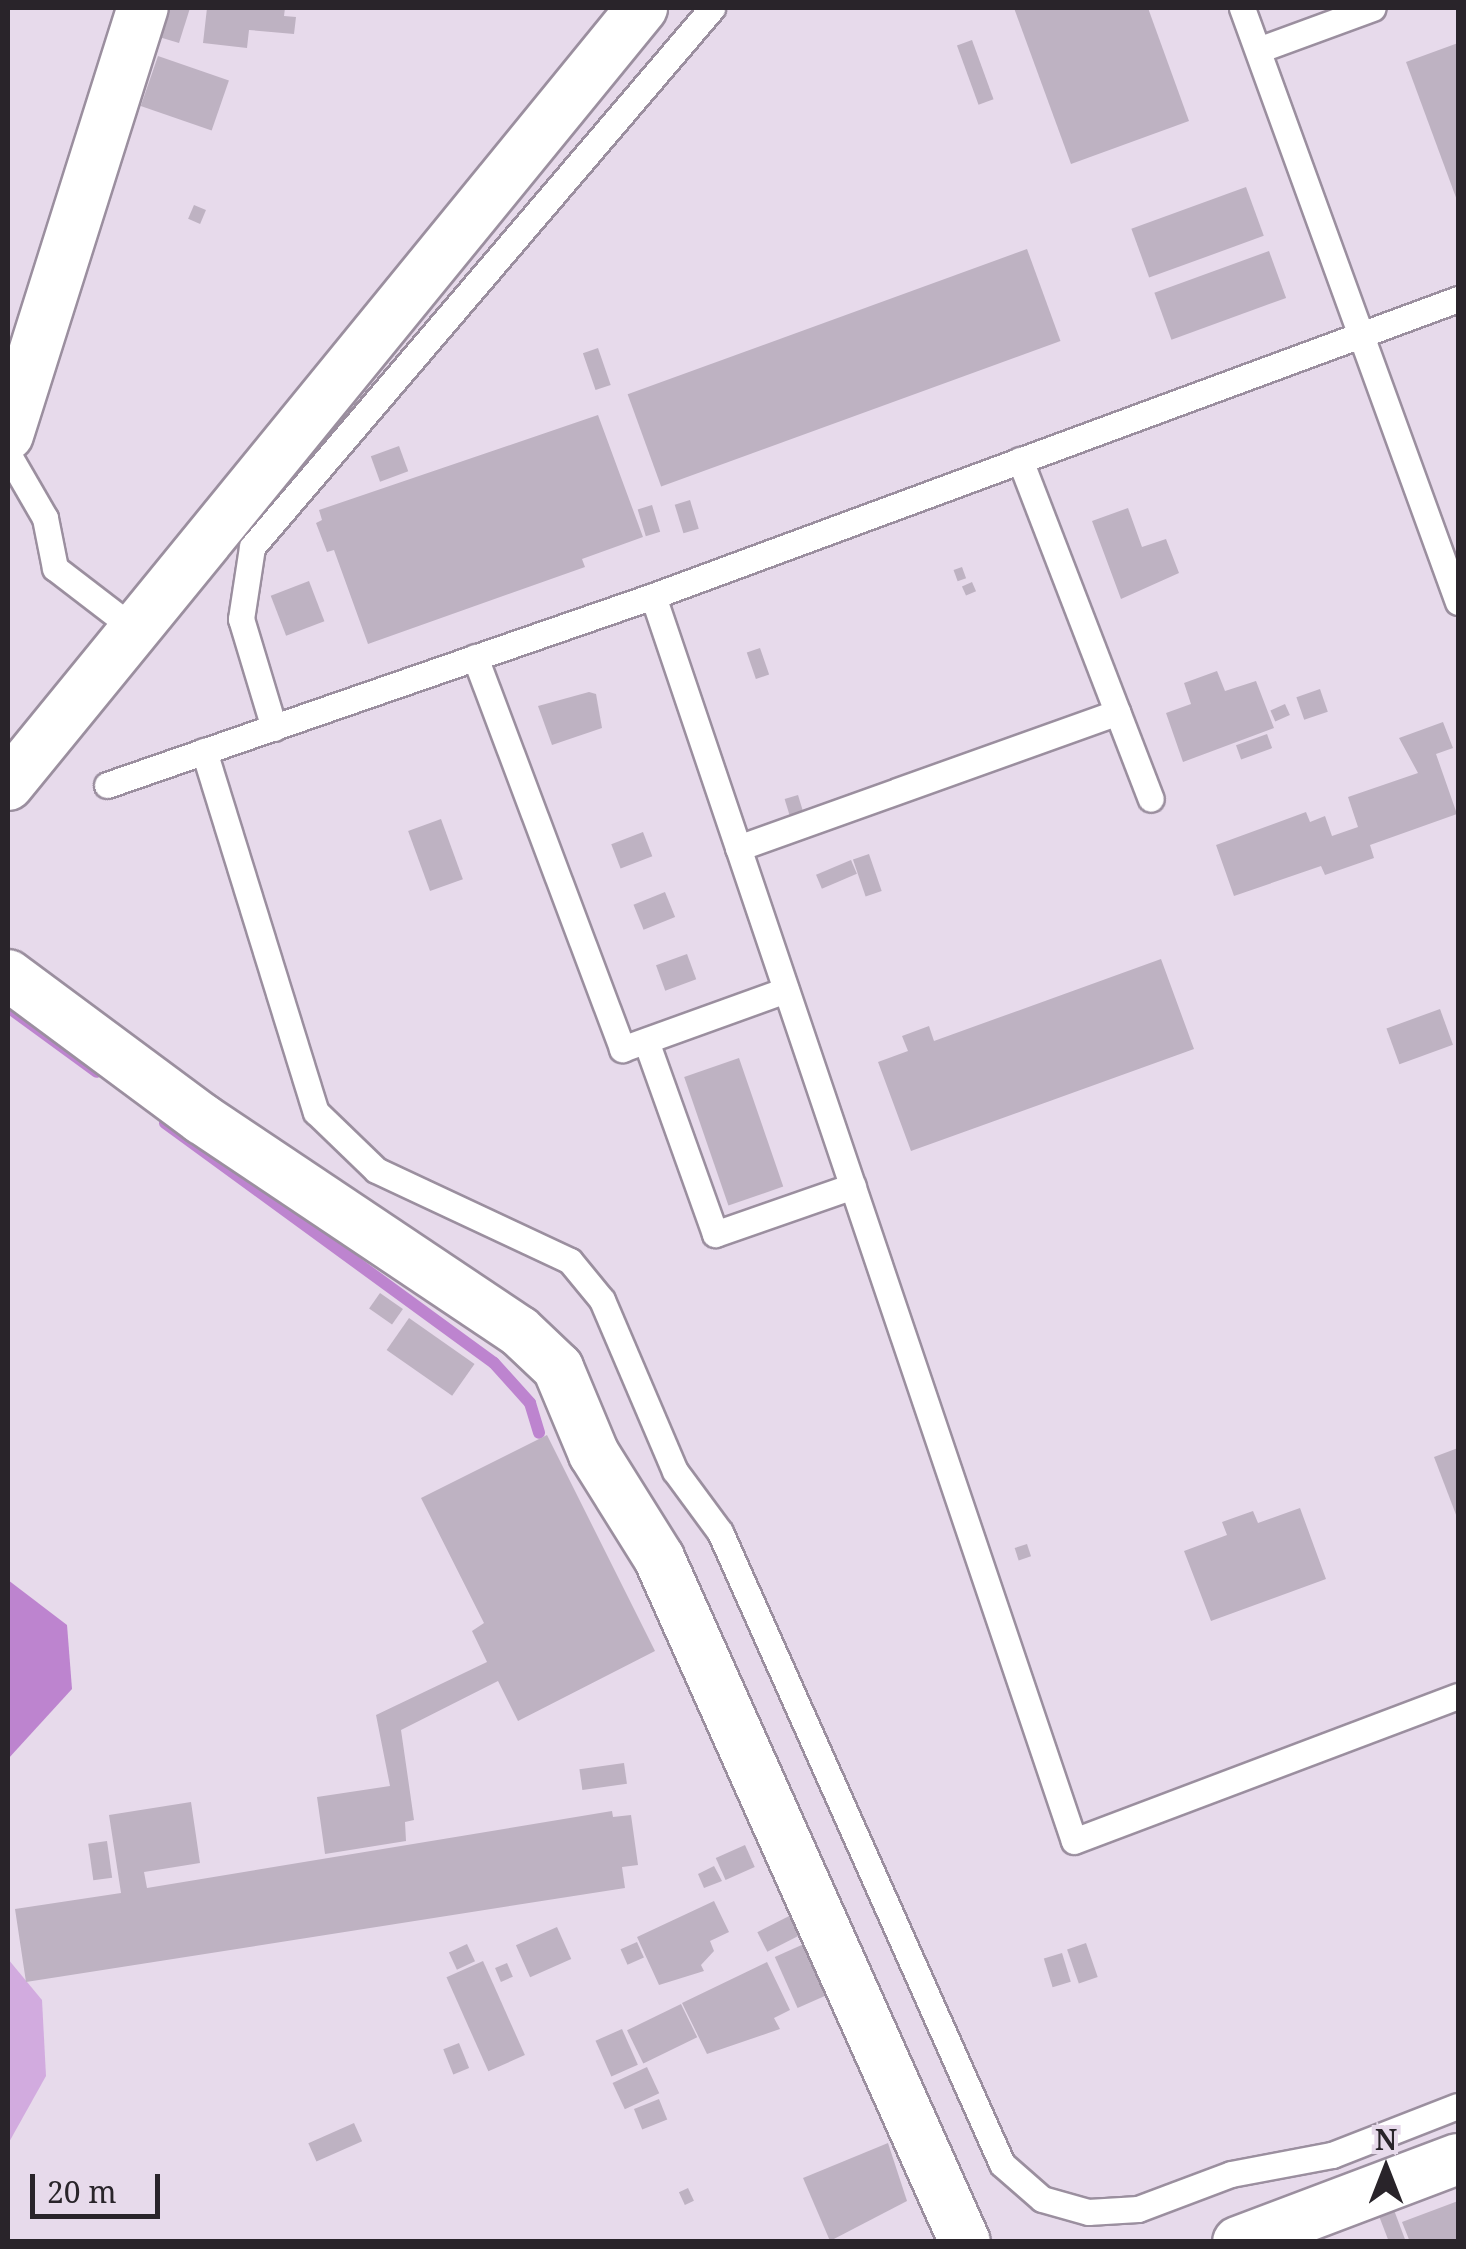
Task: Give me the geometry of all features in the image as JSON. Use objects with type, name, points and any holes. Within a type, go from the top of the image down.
[{"type":"street","points":[[8,435],[144,8]]},
{"type":"street","points":[[8,786],[642,8]]},
{"type":"street","points":[[8,975],[202,1119],[519,1332],[558,1368],[594,1454],[659,1558],[965,2242]]},
{"type":"street","points":[[1238,2242],[1458,2159]]},
{"type":"lane","points":[[274,728],[241,619],[252,548],[712,8]]},
{"type":"lane","points":[[1242,8],[1364,334],[1458,602]]},
{"type":"lane","points":[[1258,50],[1373,8]]},
{"type":"lane","points":[[107,786],[653,596],[1458,299]]},
{"type":"lane","points":[[8,454],[46,518],[55,568],[137,630]]},
{"type":"lane","points":[[1020,460],[1151,799]]},
{"type":"lane","points":[[653,596],[1074,1841],[1458,1696]]},
{"type":"lane","points":[[476,657],[622,1049],[786,990]]},
{"type":"lane","points":[[738,848],[1117,712]]},
{"type":"lane","points":[[204,752],[316,1112],[376,1170],[570,1260],[602,1300],[675,1471],[720,1532],[1002,2164],[1042,2199],[1088,2212],[1138,2209],[1231,2174],[1332,2155],[1458,2106]]},
{"type":"lane","points":[[646,1041],[715,1234],[852,1186]]},
{"type":"shaded area","points":[[8,1580],[67,1625],[72,1689],[8,1759]]},
{"type":"shaded area","points":[[8,1959],[42,2000],[46,2076],[8,2144]]},
{"type":"building","points":[[157,8],[190,8],[179,43],[149,34]]},
{"type":"building","points":[[207,8],[285,8],[284,16],[296,17],[294,34],[249,30],[247,48],[203,43]]},
{"type":"building","points":[[1014,8],[1148,8],[1189,121],[1071,164]]},
{"type":"building","points":[[972,40],[994,99],[979,105],[957,45]]},
{"type":"building","points":[[1458,43],[1458,203],[1406,62]]},
{"type":"building","points":[[158,56],[229,80],[212,131],[141,106]]},
{"type":"building","points":[[1246,187],[1264,236],[1149,278],[1131,229]]},
{"type":"building","points":[[194,205],[206,210],[200,224],[188,219]]},
{"type":"building","points":[[1027,249],[1061,341],[661,486],[628,394]]},
{"type":"building","points":[[1269,251],[1286,298],[1171,340],[1154,293]]},
{"type":"building","points":[[598,348],[611,385],[596,390],[583,353]]},
{"type":"building","points":[[598,415],[643,537],[582,559],[585,567],[368,644],[334,550],[327,552],[316,523],[322,520],[319,510]]},
{"type":"building","points":[[399,446],[408,471],[380,482],[371,456]]},
{"type":"building","points":[[690,500],[699,529],[683,533],[675,505]]},
{"type":"building","points":[[652,505],[660,532],[646,536],[638,509]]},
{"type":"building","points":[[1128,508],[1142,547],[1166,539],[1179,573],[1121,599],[1092,521]]},
{"type":"building","points":[[962,567],[966,578],[958,581],[954,570]]},
{"type":"building","points":[[309,581],[324,621],[286,636],[271,596]]},
{"type":"building","points":[[972,582],[976,591],[966,596],[962,586]]},
{"type":"building","points":[[760,648],[769,674],[756,679],[747,653]]},
{"type":"building","points":[[1217,671],[1225,691],[1256,681],[1274,728],[1183,762],[1166,713],[1191,704],[1184,683]]},
{"type":"building","points":[[1320,689],[1328,712],[1304,720],[1296,697]]},
{"type":"building","points":[[589,692],[596,694],[602,728],[552,745],[538,706]]},
{"type":"building","points":[[1285,704],[1290,715],[1275,721],[1270,711]]},
{"type":"building","points":[[1443,722],[1453,748],[1436,754],[1457,814],[1370,845],[1374,858],[1325,875],[1321,866],[1234,896],[1216,845],[1306,812],[1310,822],[1325,816],[1332,836],[1358,827],[1348,797],[1418,773],[1399,738]]},
{"type":"building","points":[[1267,734],[1272,748],[1241,759],[1236,745]]},
{"type":"building","points":[[798,795],[803,811],[790,815],[785,799]]},
{"type":"building","points":[[441,819],[463,879],[430,891],[408,831]]},
{"type":"building","points":[[643,832],[652,856],[621,868],[611,844]]},
{"type":"building","points":[[869,854],[882,891],[866,896],[853,860]]},
{"type":"building","points":[[851,860],[857,874],[822,889],[816,875]]},
{"type":"building","points":[[665,892],[675,917],[644,930],[633,905]]},
{"type":"building","points":[[687,954],[696,979],[665,991],[656,965]]},
{"type":"building","points":[[1161,959],[1194,1049],[911,1151],[878,1062],[908,1051],[902,1036],[929,1026],[934,1041]]},
{"type":"building","points":[[1440,1009],[1453,1045],[1399,1064],[1386,1028]]},
{"type":"building","points":[[739,1058],[783,1187],[728,1205],[684,1077]]},
{"type":"building","points":[[380,1293],[403,1309],[392,1325],[369,1309]]},
{"type":"building","points":[[409,1318],[475,1364],[452,1396],[387,1350]]},
{"type":"building","points":[[547,1435],[655,1651],[518,1721],[498,1681],[401,1730],[414,1820],[405,1822],[406,1841],[325,1854],[317,1797],[390,1786],[376,1715],[487,1662],[472,1631],[484,1623],[421,1498]]},
{"type":"building","points":[[1458,1448],[1458,1520],[1434,1457]]},
{"type":"building","points":[[1300,1508],[1326,1579],[1211,1621],[1184,1551],[1227,1535],[1222,1522],[1253,1511],[1258,1523]]},
{"type":"building","points":[[1027,1544],[1031,1556],[1019,1560],[1015,1548]]},
{"type":"building","points":[[624,1763],[627,1784],[582,1790],[579,1769]]},
{"type":"building","points":[[191,1802],[200,1863],[144,1872],[147,1888],[612,1811],[613,1817],[631,1815],[638,1865],[622,1867],[625,1888],[26,1982],[15,1909],[121,1893],[109,1815]]},
{"type":"building","points":[[107,1841],[112,1878],[93,1880],[88,1844]]},
{"type":"building","points":[[745,1845],[755,1867],[726,1880],[716,1858]]},
{"type":"building","points":[[714,1866],[722,1881],[704,1888],[698,1874]]},
{"type":"building","points":[[714,1901],[729,1932],[710,1941],[714,1951],[701,1965],[704,1971],[659,1985],[637,1937]]},
{"type":"building","points":[[801,1910],[811,1930],[767,1952],[757,1932]]},
{"type":"building","points":[[557,1927],[571,1959],[530,1977],[516,1945]]},
{"type":"building","points":[[815,1939],[838,1990],[798,2008],[775,1957]]},
{"type":"building","points":[[637,1942],[644,1958],[627,1965],[621,1949]]},
{"type":"building","points":[[1086,1943],[1098,1977],[1079,1984],[1067,1950]]},
{"type":"building","points":[[467,1944],[475,1961],[457,1970],[449,1952]]},
{"type":"building","points":[[1062,1953],[1071,1982],[1053,1987],[1044,1959]]},
{"type":"building","points":[[483,1961],[525,2055],[488,2071],[446,1977]]},
{"type":"building","points":[[767,1962],[790,2010],[774,2018],[780,2029],[707,2054],[682,2003]]},
{"type":"building","points":[[507,1963],[513,1977],[501,1982],[495,1968]]},
{"type":"building","points":[[681,2004],[697,2037],[643,2064],[627,2030]]},
{"type":"building","points":[[622,2029],[638,2065],[611,2076],[596,2041]]},
{"type":"building","points":[[459,2043],[469,2068],[453,2074],[443,2049]]},
{"type":"building","points":[[647,2067],[659,2093],[625,2109],[613,2083]]},
{"type":"building","points":[[659,2099],[667,2119],[642,2130],[634,2109]]},
{"type":"building","points":[[354,2123],[362,2141],[316,2162],[308,2143]]},
{"type":"building","points":[[888,2143],[907,2201],[830,2241],[803,2178]]},
{"type":"building","points":[[688,2188],[694,2201],[685,2205],[679,2192]]},
{"type":"building","points":[[1458,2201],[1458,2242],[1410,2242],[1402,2222]]},
{"type":"building","points":[[1394,2210],[1406,2242],[1389,2242],[1379,2216]]},
{"type":"waterway","points":[[8,1007],[97,1072]]},
{"type":"waterway","points":[[165,1123],[494,1363],[530,1403],[539,1433]]}]
